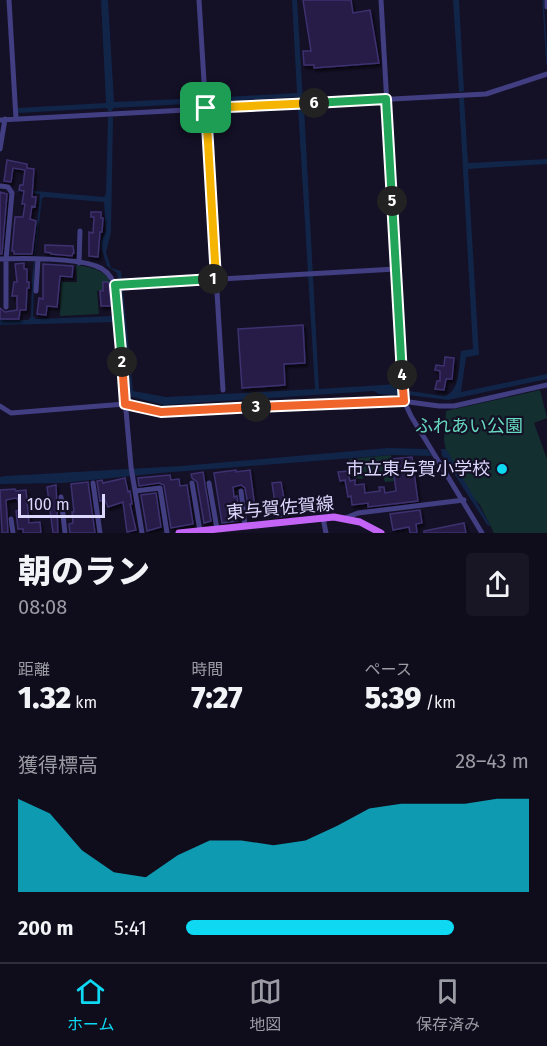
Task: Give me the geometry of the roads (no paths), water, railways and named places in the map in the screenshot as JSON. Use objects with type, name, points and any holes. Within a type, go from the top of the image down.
[{"type":"main road","name":"東与賀佐賀線","points":[[179,533],[233,530],[245,526],[323,518],[345,518],[360,522],[381,533]]},
{"type":"street","points":[[9,0],[16,113]]},
{"type":"street","points":[[200,0],[223,390]]},
{"type":"street","points":[[381,0],[404,401],[482,533]]},
{"type":"street","points":[[547,0],[547,8]]},
{"type":"street","points":[[0,149],[2,120],[16,113],[205,103],[296,104],[467,95],[492,92],[547,74]]},
{"type":"street","points":[[0,186],[8,187],[12,193],[3,259],[6,307]]},
{"type":"street","points":[[79,263],[80,231]]},
{"type":"street","points":[[3,259],[35,259],[95,265],[107,272],[120,285],[125,404],[131,467],[142,533]]},
{"type":"street","points":[[35,259],[36,291]]},
{"type":"street","points":[[120,285],[396,269]]},
{"type":"street","points":[[0,406],[11,413],[125,404],[161,412],[384,400],[454,406],[547,385]]},
{"type":"street","points":[[93,483],[100,533]]},
{"type":"street","points":[[192,483],[202,531]]},
{"type":"street","points":[[209,483],[218,530]]},
{"type":"street","points":[[135,491],[160,488],[167,533]]},
{"type":"street","points":[[241,490],[245,526]]},
{"type":"street","points":[[61,497],[65,533]]},
{"type":"street","points":[[345,518],[358,513],[464,500]]},
{"type":"street","points":[[323,518],[326,533]]},
{"type":"street","points":[[12,519],[13,533]]},
{"type":"street","points":[[267,524],[268,533]]},
{"type":"water","points":[[101,0],[108,0],[114,102],[203,98],[204,103],[113,108],[112,111],[108,111],[107,108],[18,113],[17,108],[106,103]]},
{"type":"water","points":[[292,0],[297,0],[303,100],[298,100],[298,97],[207,102],[207,98],[297,93]]},
{"type":"water","points":[[453,0],[459,0],[464,91],[459,92]]},
{"type":"water","points":[[459,98],[464,98],[468,163],[547,159],[547,164],[468,169],[479,355],[466,357],[461,392],[547,374],[547,379],[448,400],[408,395],[409,391],[444,396],[449,394],[458,378],[461,351],[473,349]]},
{"type":"water","points":[[298,107],[304,107],[319,389],[398,384],[398,395],[379,394],[374,391],[164,405],[129,396],[118,290],[120,288],[117,273],[107,266],[101,243],[106,231],[104,202],[42,198],[35,257],[33,316],[36,319],[115,316],[116,322],[0,325],[0,319],[28,320],[31,317],[32,280],[40,194],[13,191],[104,197],[106,194],[108,117],[113,117],[111,232],[106,252],[111,268],[121,271],[133,391],[166,397],[315,389]]},
{"type":"water","points":[[388,448],[427,449],[432,456],[391,455],[62,483],[0,484],[0,477],[5,476],[181,466]]},
{"type":"water","points":[[441,449],[446,449],[490,525],[488,526],[442,455]]},
{"type":"waterway","points":[[543,0],[547,64]]},
{"type":"place","name":"市立東与賀小学校","points":[[502,469]]},
{"type":"park label","name":"ふれあい公園","points":[[469,426]]}]
